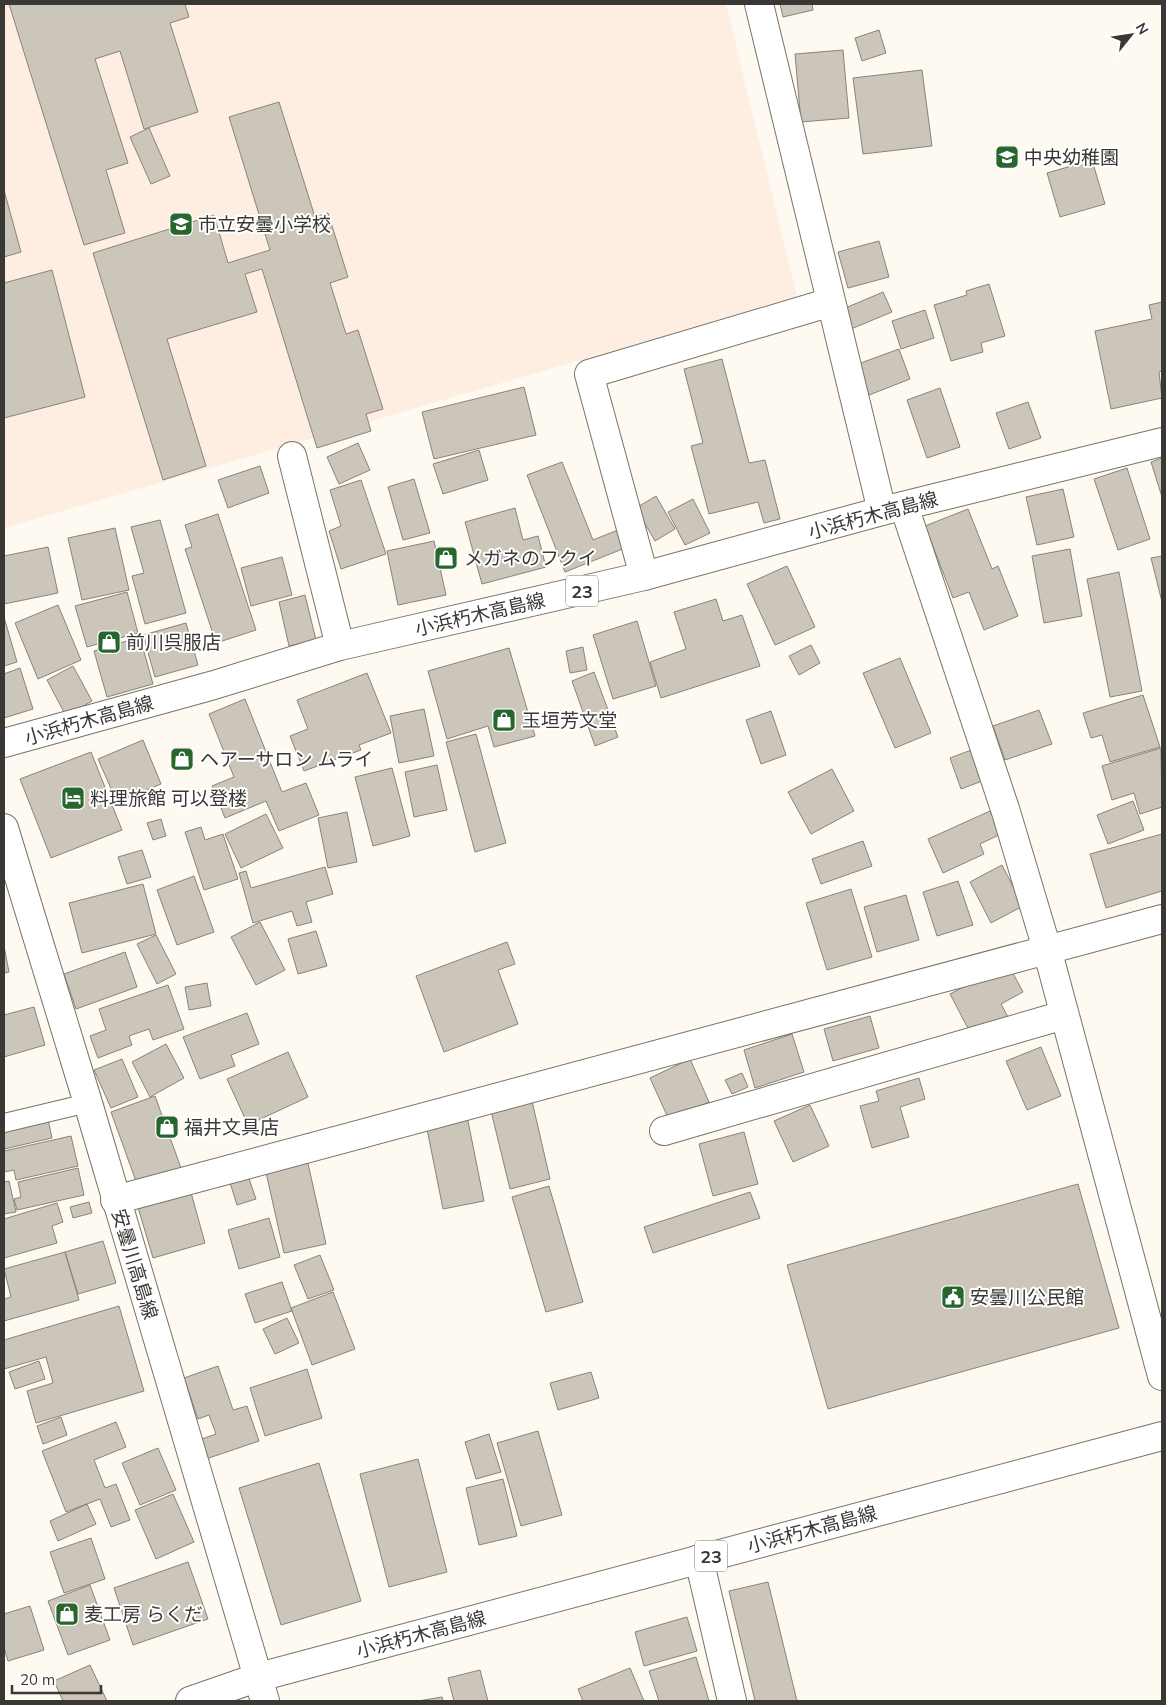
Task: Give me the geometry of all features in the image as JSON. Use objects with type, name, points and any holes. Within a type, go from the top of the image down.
[{"type":"street","points":[[759,4],[831,302],[893,509],[1006,812],[1047,949],[1162,1376]]},
{"type":"street","points":[[644,576],[589,374],[831,302]]},
{"type":"street","name":"小浜朽木高島線","points":[[4,743],[214,685],[340,646],[644,576],[893,509],[1162,442]]},
{"type":"street","points":[[292,456],[340,646]]},
{"type":"street","name":"安曇川高島線","points":[[4,828],[88,1103],[115,1200],[262,1689]]},
{"type":"street","points":[[115,1200],[1162,919]]},
{"type":"street","points":[[664,1131],[1064,1015]]},
{"type":"street","name":"小浜朽木高島線","points":[[190,1701],[262,1689],[699,1560],[1162,1436]]},
{"type":"street","points":[[699,1560],[732,1701]]},
{"type":"lane","points":[[4,1123],[88,1103]]},
{"type":"shaded area","points":[[4,4],[726,4],[797,297],[4,528]]},
{"type":"building","points":[[9,4],[185,4],[189,17],[170,23],[198,112],[144,129],[120,51],[95,59],[128,163],[106,170],[125,233],[84,245]]},
{"type":"building","points":[[780,4],[812,4],[813,10],[783,17]]},
{"type":"building","points":[[879,30],[886,53],[862,61],[855,38]]},
{"type":"building","points":[[843,50],[849,118],[801,122],[795,54]]},
{"type":"building","points":[[922,70],[932,146],[863,154],[853,78]]},
{"type":"building","points":[[279,102],[315,217],[328,213],[348,277],[330,283],[346,334],[358,330],[383,409],[366,414],[371,431],[317,448],[262,269],[245,274],[257,312],[167,339],[206,466],[163,480],[93,253],[214,215],[228,263],[270,250],[229,117]]},
{"type":"building","points":[[149,128],[170,176],[151,184],[130,137]]},
{"type":"building","points":[[1092,160],[1105,204],[1060,217],[1047,173]]},
{"type":"building","points":[[4,190],[21,252],[4,257]]},
{"type":"building","points":[[879,241],[889,277],[848,288],[838,252]]},
{"type":"building","points":[[52,270],[85,397],[4,418],[4,283]]},
{"type":"building","points":[[989,284],[1005,336],[981,343],[983,352],[951,361],[934,305],[967,295],[966,291]]},
{"type":"building","points":[[883,292],[892,312],[851,329],[843,309]]},
{"type":"building","points":[[1162,302],[1162,371],[1159,372],[1162,398],[1111,409],[1095,331],[1152,319],[1149,305]]},
{"type":"building","points":[[925,310],[934,338],[901,349],[892,321]]},
{"type":"building","points":[[899,349],[910,379],[869,395],[858,364]]},
{"type":"building","points":[[722,359],[749,463],[765,460],[780,519],[764,523],[758,502],[709,514],[691,446],[703,443],[684,369]]},
{"type":"building","points":[[524,387],[536,435],[434,459],[422,412]]},
{"type":"building","points":[[940,388],[960,447],[927,458],[907,400]]},
{"type":"building","points":[[1028,402],[1041,438],[1009,449],[996,413]]},
{"type":"building","points":[[358,443],[370,470],[339,484],[327,457]]},
{"type":"building","points":[[479,450],[488,480],[443,494],[433,464]]},
{"type":"building","points":[[1162,458],[1162,497],[1151,462]]},
{"type":"building","points":[[562,462],[593,540],[623,528],[630,546],[565,572],[527,475]]},
{"type":"building","points":[[260,466],[269,493],[228,508],[218,480]]},
{"type":"building","points":[[1127,468],[1150,539],[1118,550],[1094,479]]},
{"type":"building","points":[[414,479],[430,533],[403,540],[388,487]]},
{"type":"building","points":[[361,480],[386,554],[341,569],[329,531],[341,526],[330,490]]},
{"type":"building","points":[[1063,489],[1074,537],[1037,545],[1026,497]]},
{"type":"building","points":[[656,496],[675,529],[655,541],[636,508]]},
{"type":"building","points":[[693,499],[710,533],[685,545],[668,512]]},
{"type":"building","points":[[515,508],[523,540],[538,536],[546,567],[482,584],[465,522]]},
{"type":"building","points":[[968,509],[992,569],[998,566],[1018,616],[984,630],[969,592],[953,598],[925,526]]},
{"type":"building","points":[[218,514],[256,630],[216,643],[185,549],[192,547],[185,525]]},
{"type":"building","points":[[160,520],[186,613],[145,624],[132,576],[144,573],[131,527]]},
{"type":"building","points":[[115,528],[129,590],[82,600],[68,538]]},
{"type":"building","points":[[434,541],[446,595],[398,605],[387,551]]},
{"type":"building","points":[[48,547],[58,593],[4,604],[4,556]]},
{"type":"building","points":[[1070,549],[1082,616],[1044,623],[1032,556]]},
{"type":"building","points":[[1162,556],[1162,602],[1151,558]]},
{"type":"building","points":[[282,557],[292,595],[251,606],[241,568]]},
{"type":"building","points":[[787,566],[815,627],[775,645],[747,584]]},
{"type":"building","points":[[1119,572],[1142,691],[1110,697],[1087,579]]},
{"type":"building","points":[[127,592],[138,633],[87,647],[75,606]]},
{"type":"building","points":[[305,595],[316,640],[289,646],[279,602]]},
{"type":"building","points":[[716,599],[723,621],[742,615],[760,666],[661,698],[650,662],[686,649],[674,612]]},
{"type":"building","points":[[58,605],[81,660],[38,679],[15,623]]},
{"type":"building","points":[[4,617],[17,662],[4,666]]},
{"type":"building","points":[[637,621],[656,686],[613,699],[593,635]]},
{"type":"building","points":[[186,623],[198,665],[155,677],[143,635]]},
{"type":"building","points":[[140,637],[153,684],[107,697],[94,651]]},
{"type":"building","points":[[811,645],[820,663],[799,675],[789,656]]},
{"type":"building","points":[[583,647],[587,670],[570,673],[566,651]]},
{"type":"building","points":[[509,648],[535,736],[494,747],[488,726],[447,739],[428,671]]},
{"type":"building","points":[[900,658],[931,733],[895,748],[863,673]]},
{"type":"building","points":[[73,666],[92,701],[66,716],[47,680]]},
{"type":"building","points":[[20,668],[33,709],[4,718],[4,674]]},
{"type":"building","points":[[594,672],[618,737],[595,746],[572,681]]},
{"type":"building","points":[[367,673],[391,733],[359,745],[361,750],[304,771],[290,736],[308,729],[297,700]]},
{"type":"building","points":[[1143,695],[1160,747],[1110,762],[1102,735],[1091,738],[1083,713]]},
{"type":"building","points":[[245,699],[282,792],[306,783],[319,815],[279,831],[266,801],[225,818],[212,786],[234,777],[209,714]]},
{"type":"building","points":[[424,709],[434,756],[399,763],[390,716]]},
{"type":"building","points":[[1039,710],[1052,744],[1005,760],[993,726]]},
{"type":"building","points":[[771,711],[786,755],[761,764],[746,720]]},
{"type":"building","points":[[476,734],[506,843],[475,852],[446,742]]},
{"type":"building","points":[[143,740],[161,784],[117,802],[98,759]]},
{"type":"building","points":[[1161,748],[1162,807],[1140,814],[1134,793],[1112,800],[1102,766]]},
{"type":"building","points":[[974,749],[985,780],[961,789],[950,758]]},
{"type":"building","points":[[91,752],[122,830],[51,858],[20,779]]},
{"type":"building","points":[[437,765],[447,810],[414,817],[405,772]]},
{"type":"building","points":[[392,768],[410,836],[373,846],[355,777]]},
{"type":"building","points":[[832,769],[854,811],[811,834],[788,792]]},
{"type":"building","points":[[1133,801],[1144,830],[1108,844],[1097,815]]},
{"type":"building","points":[[990,811],[1001,834],[980,844],[984,854],[943,873],[928,839]]},
{"type":"building","points":[[347,812],[357,862],[328,868],[318,818]]},
{"type":"building","points":[[266,814],[283,848],[241,868],[225,834]]},
{"type":"building","points":[[161,819],[166,836],[153,840],[147,823]]},
{"type":"building","points":[[201,827],[205,840],[223,834],[238,879],[204,890],[185,832]]},
{"type":"building","points":[[1162,834],[1162,891],[1106,908],[1090,854]]},
{"type":"building","points":[[863,841],[872,866],[821,884],[812,859]]},
{"type":"building","points":[[142,850],[151,877],[127,884],[118,857]]},
{"type":"building","points":[[1002,865],[1023,906],[991,923],[970,882]]},
{"type":"building","points":[[325,867],[333,894],[306,902],[312,922],[297,926],[292,911],[253,923],[239,873],[246,871],[251,888]]},
{"type":"building","points":[[194,876],[214,932],[177,945],[157,890]]},
{"type":"building","points":[[958,881],[973,925],[937,936],[923,892]]},
{"type":"building","points":[[143,884],[156,934],[82,953],[69,903]]},
{"type":"building","points":[[851,889],[872,957],[827,970],[806,903]]},
{"type":"building","points":[[906,895],[919,940],[877,952],[864,907]]},
{"type":"building","points":[[260,922],[285,970],[256,985],[231,937]]},
{"type":"building","points":[[316,931],[327,966],[298,974],[288,939]]},
{"type":"building","points":[[156,935],[176,974],[157,984],[137,944]]},
{"type":"building","points":[[507,942],[515,964],[498,970],[518,1024],[444,1052],[416,976]]},
{"type":"building","points":[[4,946],[9,972],[4,973]]},
{"type":"building","points":[[125,952],[137,987],[76,1009],[64,974]]},
{"type":"building","points":[[1008,964],[1023,992],[1001,1004],[1008,1017],[972,1036],[950,994]]},
{"type":"building","points":[[207,983],[211,1006],[189,1010],[185,987]]},
{"type":"building","points":[[168,985],[184,1029],[153,1040],[149,1029],[129,1036],[132,1045],[98,1058],[90,1036],[106,1030],[99,1009]]},
{"type":"building","points":[[34,1007],[45,1045],[4,1057],[4,1015]]},
{"type":"building","points":[[247,1013],[259,1044],[231,1055],[235,1066],[200,1079],[183,1037]]},
{"type":"building","points":[[870,1016],[879,1048],[833,1061],[824,1029]]},
{"type":"building","points":[[792,1034],[804,1072],[755,1088],[744,1050]]},
{"type":"building","points":[[166,1044],[184,1078],[150,1097],[132,1062]]},
{"type":"building","points":[[1041,1047],[1061,1096],[1027,1110],[1006,1061]]},
{"type":"building","points":[[288,1052],[308,1097],[248,1125],[227,1079]]},
{"type":"building","points":[[122,1059],[138,1097],[111,1108],[94,1070]]},
{"type":"building","points":[[690,1059],[709,1102],[669,1120],[650,1078]]},
{"type":"building","points":[[742,1073],[748,1087],[732,1094],[725,1080]]},
{"type":"building","points":[[919,1078],[925,1099],[900,1107],[909,1137],[872,1148],[860,1106],[879,1101],[876,1091]]},
{"type":"building","points":[[155,1096],[181,1168],[137,1184],[111,1112]]},
{"type":"building","points":[[532,1101],[550,1179],[510,1189],[491,1111]]},
{"type":"building","points":[[810,1105],[829,1146],[793,1162],[774,1121]]},
{"type":"building","points":[[467,1116],[484,1201],[443,1209],[426,1124]]},
{"type":"building","points":[[48,1119],[52,1138],[4,1149],[4,1129]]},
{"type":"building","points":[[744,1132],[758,1184],[713,1196],[699,1144]]},
{"type":"building","points":[[71,1136],[78,1166],[16,1180],[14,1170],[4,1172],[4,1151]]},
{"type":"building","points":[[307,1159],[326,1244],[284,1253],[265,1168]]},
{"type":"building","points":[[245,1167],[256,1199],[237,1205],[227,1173]]},
{"type":"building","points":[[78,1168],[84,1195],[17,1210],[14,1199],[21,1197],[18,1182]]},
{"type":"building","points":[[9,1181],[16,1212],[4,1214],[4,1182]]},
{"type":"building","name":"安曇川公民館","points":[[1078,1184],[1119,1328],[828,1409],[787,1265]]},
{"type":"building","points":[[549,1186],[583,1302],[546,1312],[512,1197]]},
{"type":"building","points":[[190,1189],[205,1243],[153,1258],[137,1204]]},
{"type":"building","points":[[750,1192],[760,1218],[653,1253],[644,1227]]},
{"type":"building","points":[[89,1202],[92,1213],[73,1218],[70,1207]]},
{"type":"building","points":[[57,1203],[63,1222],[52,1226],[57,1243],[4,1258],[4,1219]]},
{"type":"building","points":[[269,1218],[280,1257],[239,1269],[228,1230]]},
{"type":"building","points":[[103,1241],[116,1283],[78,1294],[65,1252]]},
{"type":"building","points":[[65,1252],[79,1300],[4,1321],[4,1299],[11,1297],[4,1269]]},
{"type":"building","points":[[320,1255],[334,1290],[308,1299],[294,1265]]},
{"type":"building","points":[[282,1282],[292,1311],[255,1323],[245,1294]]},
{"type":"building","points":[[333,1292],[355,1349],[312,1365],[291,1308]]},
{"type":"building","points":[[119,1306],[144,1391],[36,1423],[27,1391],[53,1383],[46,1357],[4,1369],[4,1340]]},
{"type":"building","points":[[287,1318],[299,1343],[275,1354],[263,1329]]},
{"type":"building","points":[[39,1361],[45,1379],[15,1389],[9,1372]]},
{"type":"building","points":[[218,1366],[233,1410],[247,1406],[259,1441],[206,1459],[199,1440],[216,1434],[209,1415],[198,1419],[184,1378]]},
{"type":"building","points":[[307,1369],[322,1418],[265,1436],[250,1388]]},
{"type":"building","points":[[591,1372],[599,1398],[558,1410],[550,1383]]},
{"type":"building","points":[[61,1417],[67,1435],[43,1444],[37,1426]]},
{"type":"building","points":[[116,1422],[126,1447],[94,1460],[105,1488],[116,1484],[130,1520],[111,1527],[100,1499],[66,1512],[42,1451]]},
{"type":"building","points":[[538,1431],[562,1515],[521,1526],[497,1443]]},
{"type":"building","points":[[489,1434],[501,1472],[476,1479],[465,1442]]},
{"type":"building","points":[[158,1448],[176,1490],[140,1505],[122,1463]]},
{"type":"building","points":[[418,1459],[447,1572],[389,1587],[360,1474]]},
{"type":"building","points":[[319,1463],[361,1601],[281,1625],[239,1488]]},
{"type":"building","points":[[503,1479],[517,1536],[479,1545],[466,1488]]},
{"type":"building","points":[[173,1494],[194,1542],[156,1559],[135,1510]]},
{"type":"building","points":[[87,1504],[96,1524],[58,1541],[50,1521]]},
{"type":"building","points":[[91,1538],[105,1579],[64,1593],[50,1552]]},
{"type":"building","points":[[188,1562],[208,1619],[133,1645],[114,1588]]},
{"type":"building","points":[[768,1582],[797,1701],[755,1701],[729,1591]]},
{"type":"building","points":[[90,1585],[110,1640],[68,1655],[48,1601]]},
{"type":"building","points":[[30,1606],[44,1650],[8,1661],[4,1648],[4,1614]]},
{"type":"building","points":[[687,1617],[697,1651],[644,1666],[635,1632]]},
{"type":"building","points":[[696,1657],[709,1701],[659,1701],[649,1671]]},
{"type":"building","points":[[90,1665],[107,1701],[63,1701],[54,1681]]},
{"type":"building","points":[[630,1668],[644,1701],[583,1701],[578,1689]]},
{"type":"building","points":[[480,1670],[488,1701],[454,1701],[448,1678]]},
{"type":"building","points":[[442,1697],[443,1701],[418,1701]]},
{"type":"place","name":"中央幼稚園","points":[[1007,157]]},
{"type":"place","name":"市立安曇小学校","points":[[181,224]]},
{"type":"place","name":"メガネのフクイ","points":[[446,558]]},
{"type":"place","name":"前川呉服店","points":[[109,642]]},
{"type":"place","name":"玉垣芳文堂","points":[[504,720]]},
{"type":"place","name":"ヘアーサロン ムライ","points":[[182,759]]},
{"type":"place","name":"料理旅館 可以登楼","points":[[73,798]]},
{"type":"place","name":"福井文具店","points":[[167,1127]]},
{"type":"place","name":"安曇川公民館","points":[[953,1297]]},
{"type":"place","name":"麦工房 らくだ","points":[[67,1614]]}]
